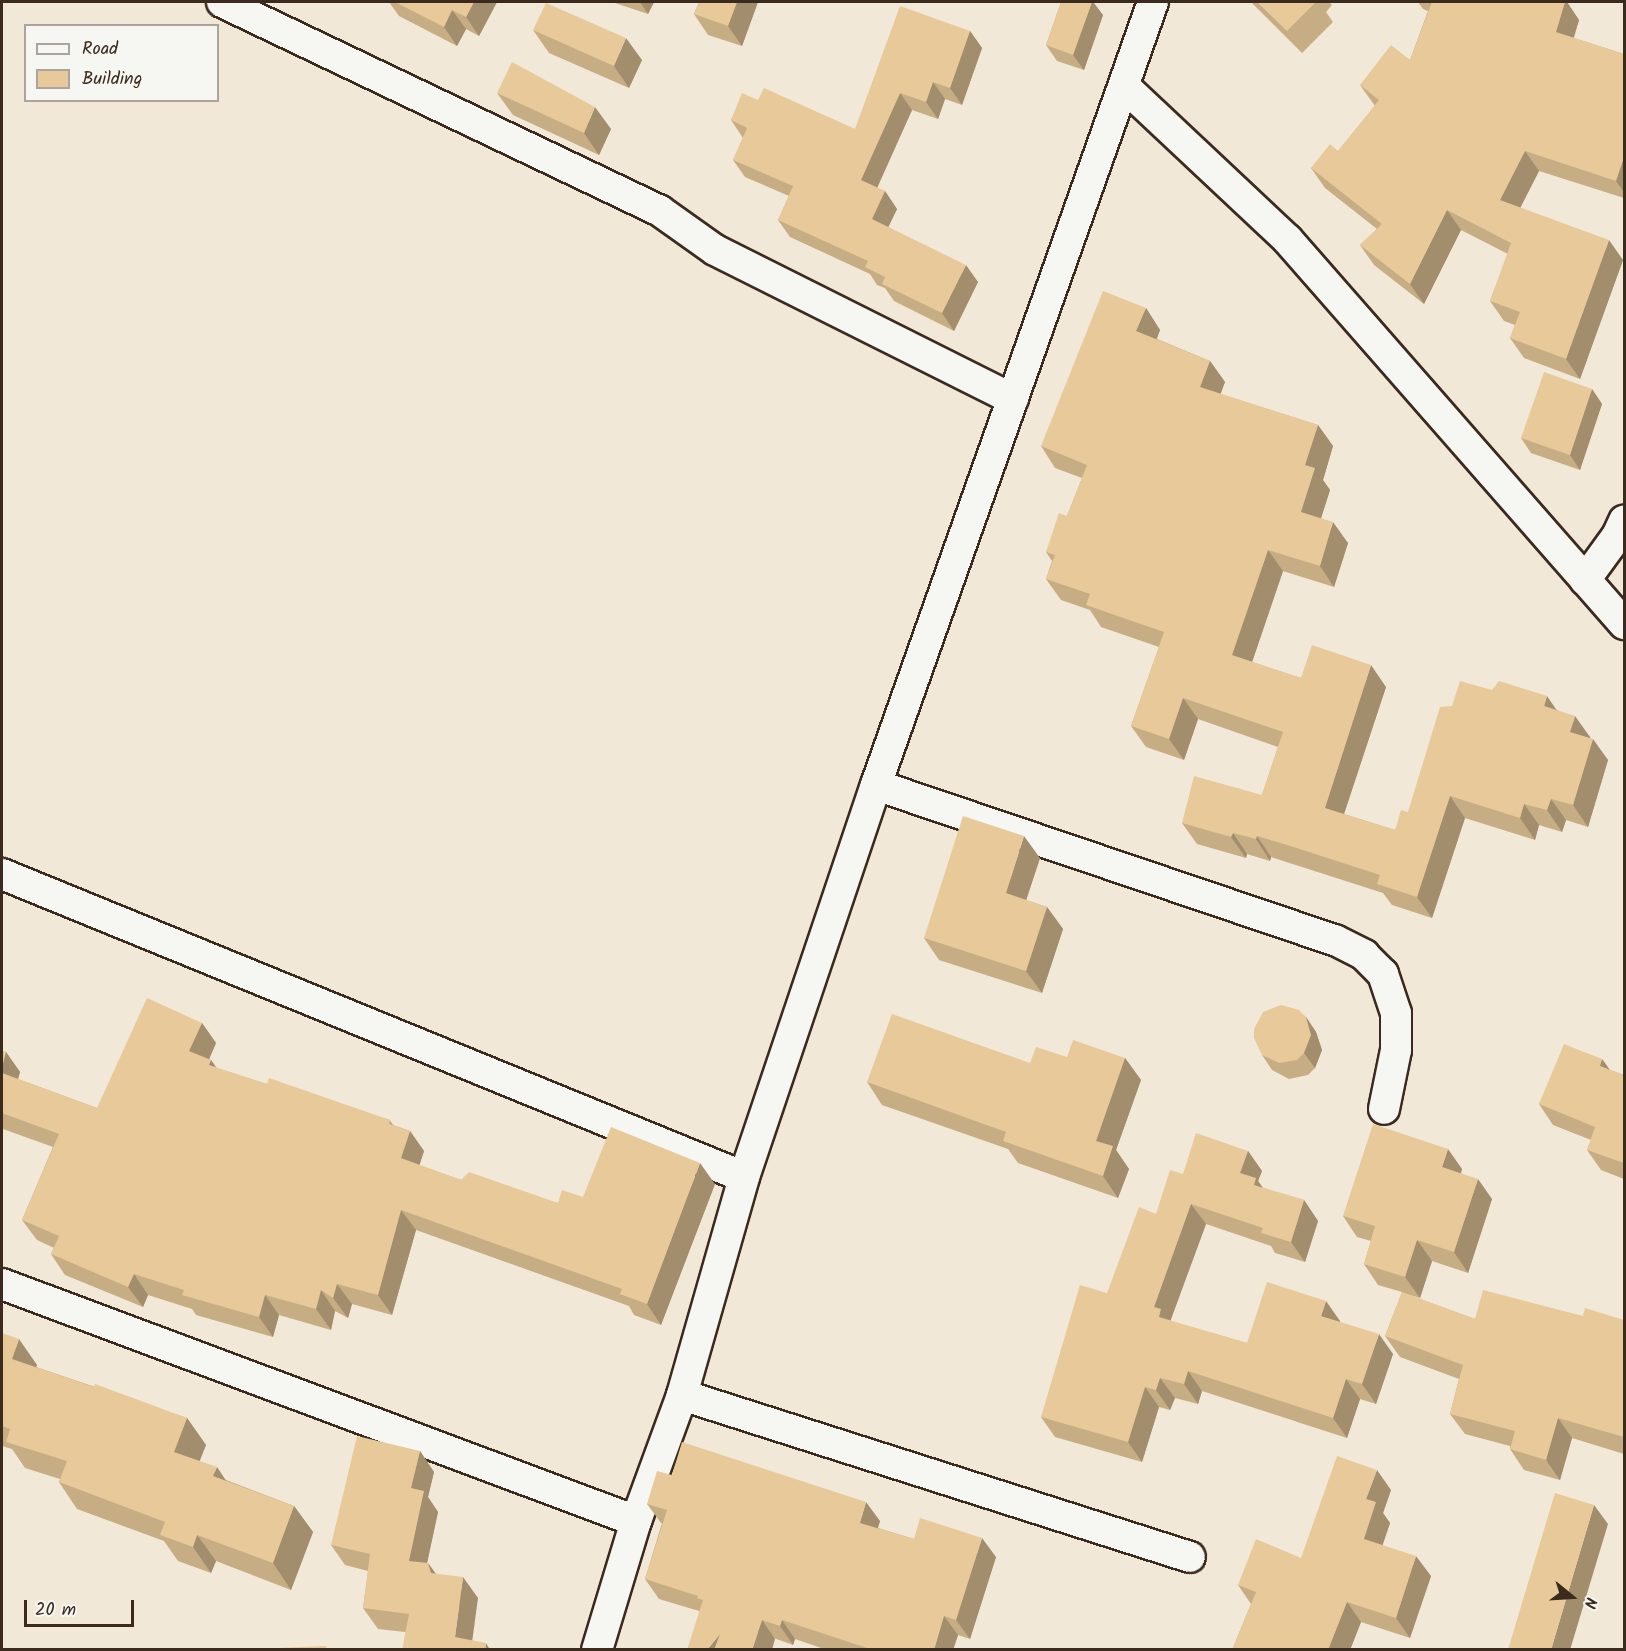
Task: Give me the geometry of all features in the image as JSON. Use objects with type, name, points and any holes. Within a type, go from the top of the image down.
[{"type":"street","points":[[222,2],[660,211],[715,250],[1013,399]]},
{"type":"street","points":[[597,1650],[636,1521],[682,1395],[744,1178],[876,785],[1153,2]]},
{"type":"street","points":[[1124,86],[1287,239],[1624,624]]},
{"type":"street","points":[[1586,580],[1617,536],[1624,521]]},
{"type":"street","points":[[876,785],[1335,940],[1364,956],[1383,974],[1396,1013],[1396,1050],[1384,1109]]},
{"type":"street","points":[[2,873],[744,1178]]},
{"type":"street","points":[[2,1284],[636,1521]]},
{"type":"street","points":[[682,1395],[1190,1557]]},
{"type":"building","points":[[395,2],[474,2],[466,17],[452,10],[444,27]]},
{"type":"building","points":[[699,2],[737,2],[728,26],[694,14]]},
{"type":"building","points":[[1061,2],[1092,2],[1073,55],[1046,45]]},
{"type":"building","points":[[1257,2],[1316,2],[1287,31]]},
{"type":"building","points":[[1432,2],[1565,2],[1556,32],[1624,54],[1624,157],[1616,181],[1525,151],[1500,200],[1609,240],[1566,359],[1510,338],[1520,312],[1490,301],[1511,243],[1447,210],[1410,284],[1360,245],[1382,224],[1311,168],[1330,144],[1338,151],[1379,100],[1360,85],[1391,45],[1410,60]]},
{"type":"building","points":[[546,3],[626,38],[614,66],[533,30]]},
{"type":"building","points":[[900,6],[970,31],[950,88],[933,82],[926,102],[900,93],[861,180],[885,191],[872,219],[966,265],[942,313],[882,284],[885,277],[865,267],[868,261],[778,220],[793,186],[733,160],[747,128],[731,120],[742,93],[758,100],[764,88],[855,129]]},
{"type":"building","points":[[512,62],[595,107],[584,133],[497,93]]},
{"type":"building","points":[[1103,291],[1146,308],[1136,331],[1210,361],[1200,387],[1318,425],[1305,465],[1315,468],[1301,512],[1333,522],[1320,566],[1268,550],[1232,655],[1301,678],[1312,645],[1371,665],[1325,808],[1395,830],[1401,810],[1408,812],[1440,707],[1452,706],[1460,681],[1492,690],[1499,681],[1547,696],[1544,706],[1575,716],[1570,732],[1593,739],[1573,805],[1551,799],[1547,810],[1524,804],[1520,818],[1450,796],[1417,897],[1377,884],[1380,875],[1287,845],[1257,836],[1256,839],[1233,833],[1231,837],[1182,823],[1194,776],[1262,795],[1283,732],[1183,698],[1169,739],[1131,726],[1164,632],[1086,605],[1090,594],[1046,579],[1055,555],[1046,552],[1059,513],[1067,516],[1087,465],[1041,446]]},
{"type":"building","points":[[1544,372],[1592,389],[1570,455],[1521,438]]},
{"type":"building","points":[[963,816],[1024,836],[1006,893],[1047,907],[1026,971],[924,938]]},
{"type":"building","points":[[147,998],[202,1023],[189,1051],[211,1060],[209,1065],[267,1084],[269,1078],[390,1120],[389,1124],[410,1131],[401,1158],[461,1180],[469,1172],[558,1203],[562,1190],[583,1197],[611,1127],[700,1163],[647,1304],[620,1294],[622,1289],[401,1210],[378,1295],[337,1284],[333,1298],[321,1290],[316,1309],[265,1295],[259,1317],[182,1295],[184,1290],[134,1274],[128,1287],[51,1254],[59,1236],[22,1220],[59,1134],[2,1113],[2,1073],[97,1108]]},
{"type":"building","points":[[1281,1005],[1299,1010],[1306,1017],[1311,1035],[1304,1053],[1297,1060],[1279,1063],[1262,1055],[1254,1038],[1254,1029],[1263,1012]]},
{"type":"building","points":[[892,1014],[1030,1063],[1036,1047],[1067,1057],[1073,1040],[1125,1058],[1096,1141],[1113,1146],[1103,1176],[1003,1141],[1006,1132],[867,1082]]},
{"type":"building","points":[[1564,1044],[1602,1059],[1600,1066],[1624,1075],[1624,1163],[1587,1150],[1595,1127],[1539,1104]]},
{"type":"building","points":[[2,1051],[6,1052],[2,1067]]},
{"type":"building","points":[[1373,1124],[1448,1149],[1442,1167],[1478,1179],[1454,1252],[1417,1240],[1405,1277],[1364,1264],[1375,1226],[1343,1216]]},
{"type":"building","points":[[1196,1133],[1248,1151],[1240,1173],[1256,1178],[1254,1185],[1304,1200],[1291,1242],[1261,1233],[1263,1228],[1191,1204],[1154,1307],[1161,1309],[1159,1317],[1247,1343],[1267,1282],[1326,1301],[1321,1316],[1379,1334],[1362,1384],[1346,1379],[1333,1418],[1188,1371],[1184,1384],[1160,1378],[1156,1390],[1145,1387],[1128,1442],[1041,1417],[1080,1285],[1107,1293],[1139,1207],[1156,1214],[1170,1170],[1183,1174]]},
{"type":"building","points":[[1483,1290],[1583,1316],[1585,1308],[1624,1320],[1624,1437],[1558,1418],[1546,1460],[1510,1449],[1515,1431],[1450,1414],[1463,1365],[1385,1336],[1402,1292],[1475,1319]]},
{"type":"building","points":[[2,1333],[19,1339],[12,1359],[94,1387],[95,1384],[187,1418],[174,1452],[217,1467],[213,1476],[294,1506],[273,1563],[197,1535],[193,1547],[160,1535],[165,1522],[59,1482],[67,1461],[6,1442],[10,1429],[2,1426]]},
{"type":"building","points":[[357,1436],[420,1451],[411,1488],[424,1491],[409,1561],[428,1563],[431,1573],[463,1577],[455,1637],[486,1643],[485,1650],[402,1650],[409,1614],[363,1608],[370,1554],[331,1545]]},
{"type":"building","points":[[682,1442],[866,1502],[860,1523],[914,1539],[920,1518],[982,1538],[956,1620],[944,1616],[934,1650],[866,1650],[867,1648],[782,1620],[780,1626],[762,1620],[752,1650],[714,1650],[720,1634],[707,1650],[687,1650],[703,1600],[697,1598],[698,1596],[645,1579],[667,1510],[647,1504],[657,1471],[672,1475]]},
{"type":"building","points":[[1337,1456],[1377,1470],[1366,1499],[1376,1502],[1364,1539],[1416,1556],[1396,1618],[1347,1602],[1328,1650],[1232,1650],[1256,1592],[1238,1585],[1256,1539],[1301,1558]]},
{"type":"building","points":[[1555,1493],[1594,1505],[1551,1650],[1508,1650]]},
{"type":"building","points":[[326,1646],[326,1650],[253,1650],[253,1649]]}]
